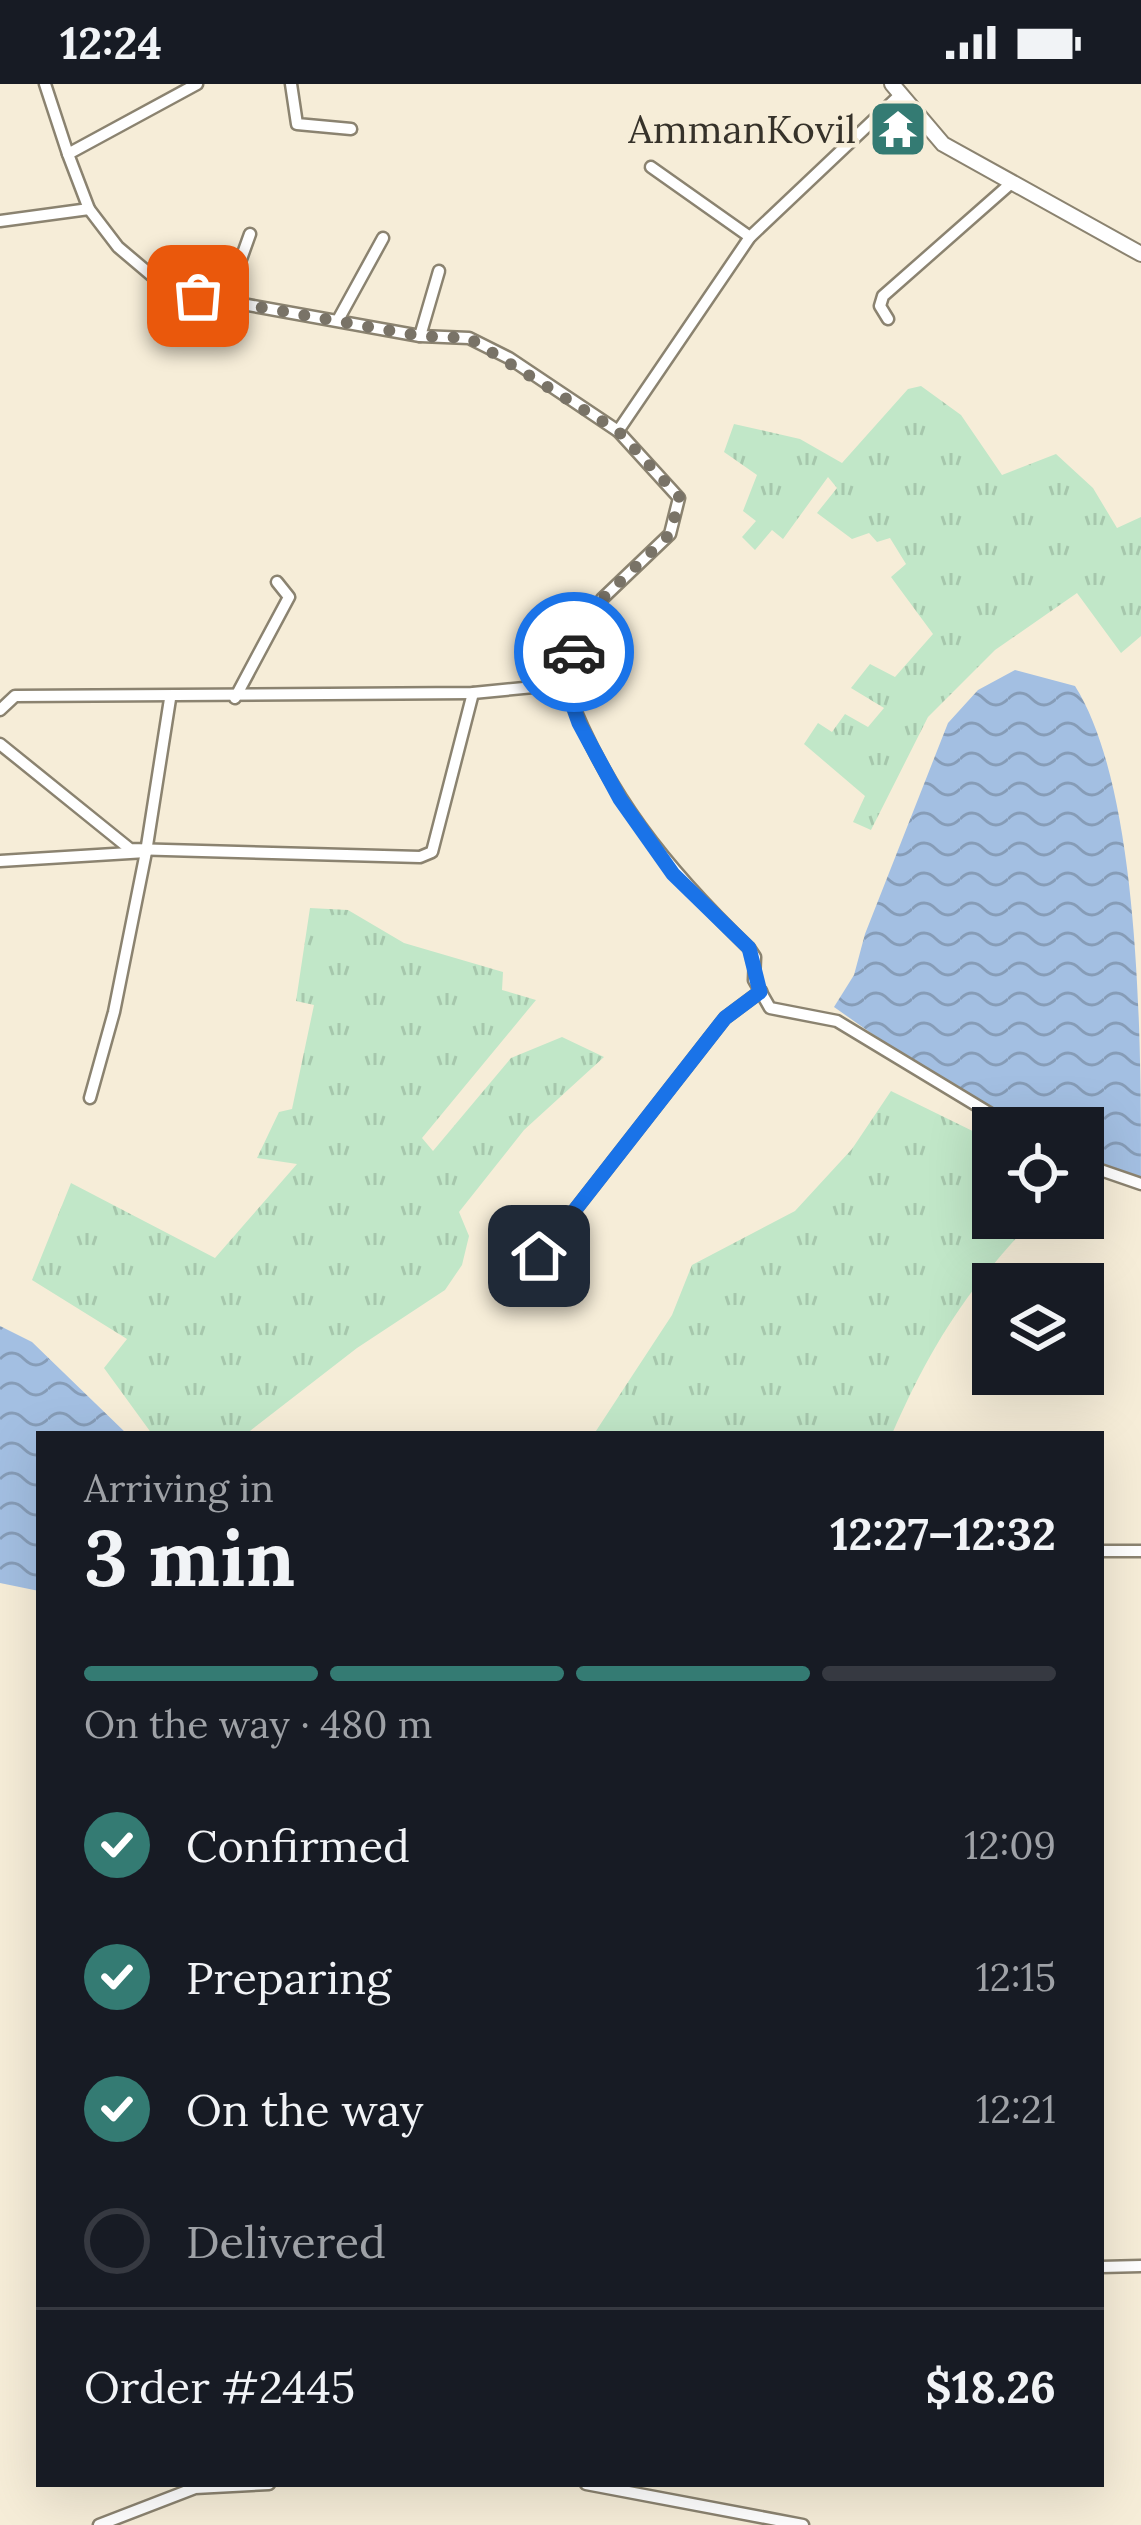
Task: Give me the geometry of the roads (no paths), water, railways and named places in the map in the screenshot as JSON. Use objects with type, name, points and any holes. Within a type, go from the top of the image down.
[{"type":"street","points":[[45,84],[89,209],[118,247],[170,291],[420,336],[469,338],[618,431],[680,498],[670,534],[602,599],[574,652],[565,684],[579,723],[620,799],[673,874],[749,948],[760,992],[770,1008],[838,1021],[979,1107]]},
{"type":"street","points":[[68,154],[196,84]]},
{"type":"street","points":[[291,84],[297,124],[351,129]]},
{"type":"street","points":[[618,431],[750,237],[896,89],[943,144],[1009,185],[1141,254]]},
{"type":"street","points":[[651,167],[750,237]]},
{"type":"street","points":[[889,319],[880,306],[883,296],[1009,185]]},
{"type":"street","points":[[0,221],[89,209]]},
{"type":"street","points":[[226,301],[250,234]]},
{"type":"street","points":[[338,320],[383,238]]},
{"type":"street","points":[[420,336],[439,271]]},
{"type":"street","points":[[235,698],[290,597],[277,583]]},
{"type":"street","points":[[0,710],[15,696],[170,699],[473,693],[565,684]]},
{"type":"street","points":[[0,861],[146,852],[363,859],[432,852],[473,693]]},
{"type":"street","points":[[89,1098],[114,1012],[170,699]]},
{"type":"street","points":[[0,744],[130,849],[146,852]]},
{"type":"street","points":[[539,1256],[725,1018],[760,992]]},
{"type":"street","points":[[1104,1171],[1141,1184]]},
{"type":"street","points":[[1104,1551],[1141,1551]]},
{"type":"street","points":[[1104,2266],[1141,2266]]},
{"type":"street","points":[[99,2525],[193,2487]]},
{"type":"street","points":[[602,2487],[803,2525]]},
{"type":"water","points":[[1015,670],[1075,686],[1097,732],[1113,788],[1133,920],[1141,1178],[1104,1164],[1104,1107],[992,1107],[915,1064],[834,1007],[854,975],[865,934],[948,723],[978,690]]},
{"type":"water","points":[[0,1326],[32,1342],[124,1431],[36,1431],[36,1590],[0,1583]]},
{"type":"place","name":"AmmanKovil","points":[[898,129]]}]
